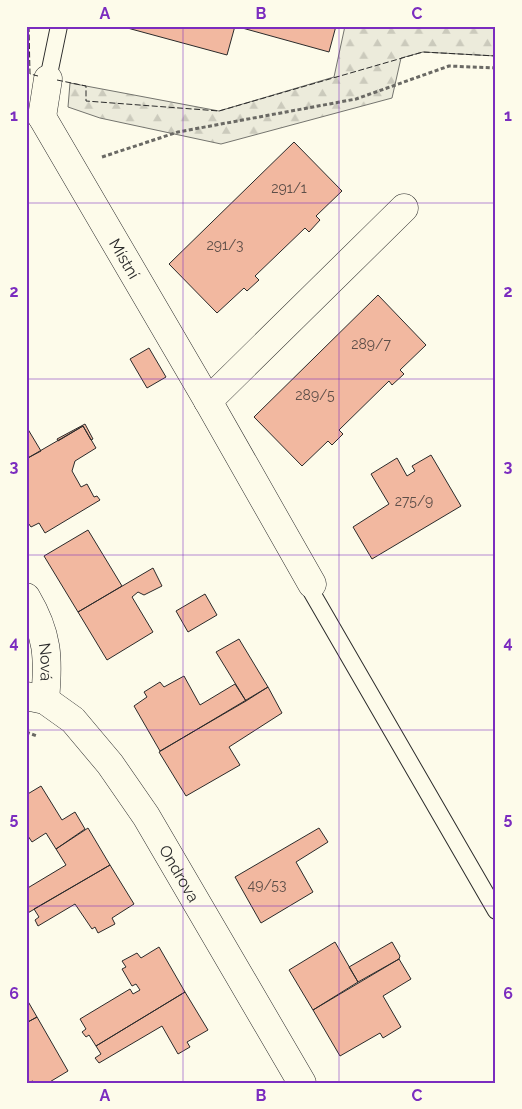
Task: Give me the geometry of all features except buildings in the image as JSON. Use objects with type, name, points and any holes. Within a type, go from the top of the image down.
[{"type":"street","points":[[34,118],[48,79]]},
{"type":"street","name":"Místní","points":[[34,118],[70,168],[208,401],[312,584]]},
{"type":"street","points":[[208,401],[404,208]]},
{"type":"street","name":"Nová","points":[[26,597],[40,624],[47,652],[48,667],[36,698]]},
{"type":"street","name":"Ondrova","points":[[36,698],[73,720],[87,734],[146,816],[302,1083]]},
{"type":"lane","points":[[48,79],[59,26]]},
{"type":"lane","points":[[312,584],[311,592],[496,911]]},
{"type":"path","points":[[70,168],[178,132],[356,99],[449,66],[496,68]]},
{"type":"green space","points":[[345,26],[496,26],[496,56],[423,52],[401,58],[392,98],[221,144],[100,118],[68,107],[70,83],[219,111],[334,77]]},
{"type":"fence","points":[[29,26],[30,74],[38,76]]},
{"type":"fence","points":[[57,80],[86,86],[86,101],[219,111],[423,52],[496,56]]}]
